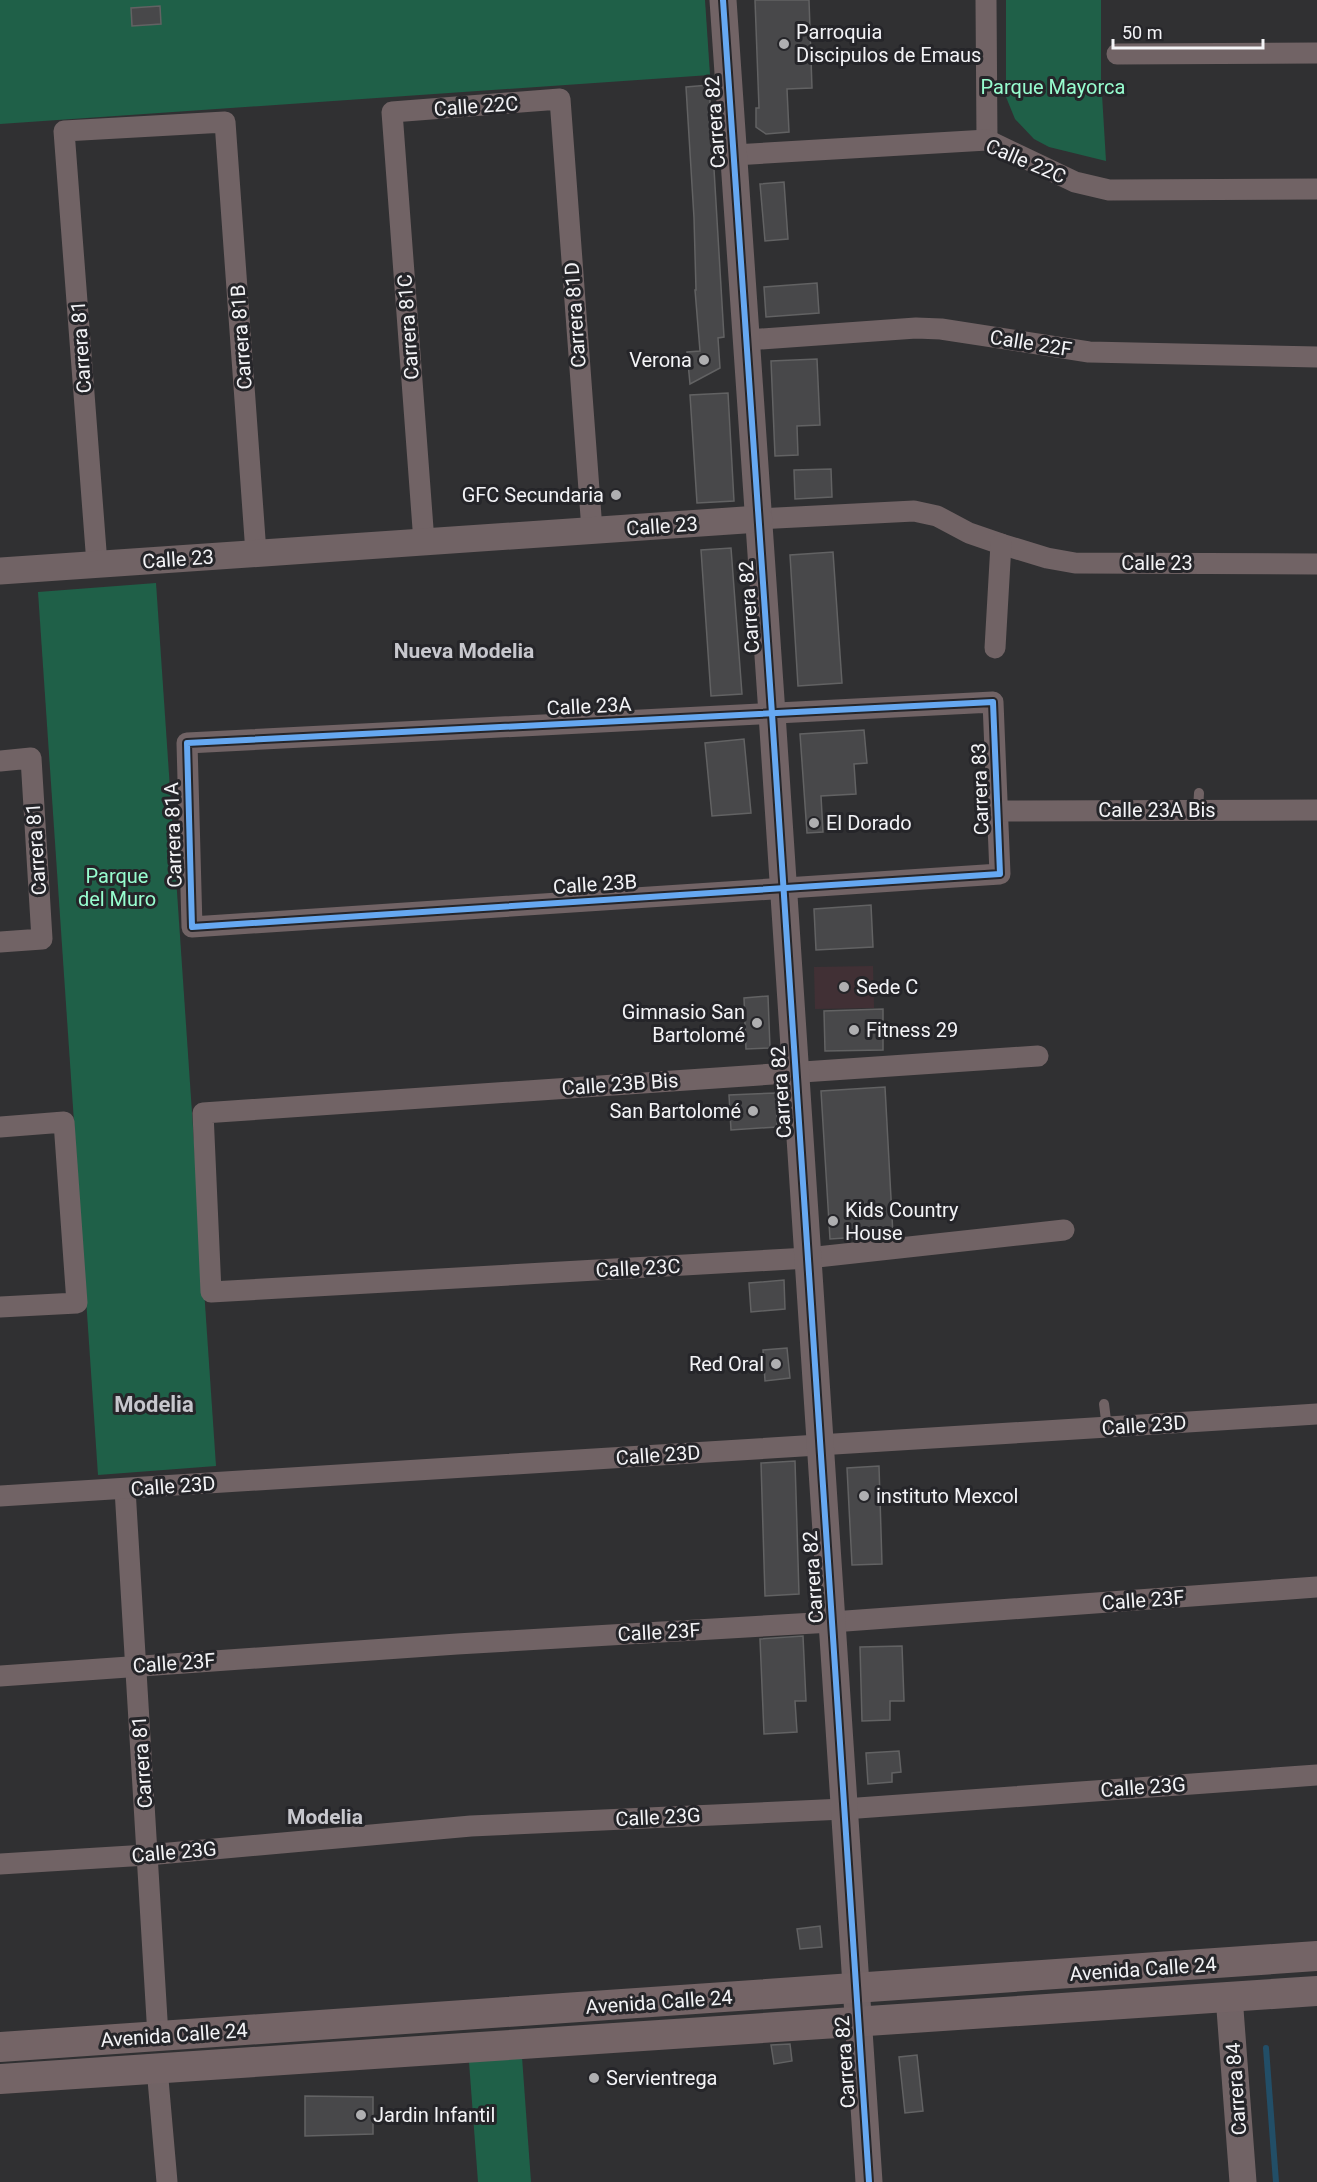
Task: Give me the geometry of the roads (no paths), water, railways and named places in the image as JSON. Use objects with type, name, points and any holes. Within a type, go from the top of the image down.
[{"type":"main road","name":"Avenida Calle 24","points":[[0,2047],[1317,1956]]},
{"type":"main road","name":"Avenida Calle 24","points":[[0,2079],[1317,1991]]},
{"type":"street","name":"Carrera 82","points":[[723,0],[869,2182]]},
{"type":"street","points":[[986,0],[987,140]]},
{"type":"street","points":[[1117,54],[1317,53]]},
{"type":"street","name":"Calle 22C","points":[[392,112],[560,99]]},
{"type":"street","name":"Carrera 81D","points":[[560,99],[592,530]]},
{"type":"street","name":"Carrera 81C","points":[[392,112],[424,542]]},
{"type":"street","name":"Carrera 81B","points":[[64,131],[225,122],[256,553]]},
{"type":"street","name":"Carrera 81","points":[[64,131],[98,564]]},
{"type":"street","name":"Calle 22C","points":[[734,155],[987,140],[1075,182],[1109,190],[1317,189]]},
{"type":"street","name":"Calle 22F","points":[[747,340],[916,328],[941,329],[1089,352],[1317,357]]},
{"type":"street","name":"Calle 23","points":[[0,571],[759,519],[914,511],[937,516],[969,533],[1001,544],[1047,558],[1076,563],[1317,564]]},
{"type":"street","points":[[995,648],[1001,544]]},
{"type":"street","name":"Calle 23A","points":[[187,743],[993,702]]},
{"type":"street","name":"Carrera 83","points":[[993,702],[1000,874]]},
{"type":"street","name":"Carrera 81A","points":[[187,743],[192,927]]},
{"type":"street","name":"Carrera 81","points":[[0,761],[31,758],[42,939],[0,942]]},
{"type":"street","name":"Calle 23A Bis","points":[[997,811],[1198,802],[1317,810]]},
{"type":"street","name":"Calle 23B","points":[[192,927],[1000,874]]},
{"type":"street","name":"Calle 23B Bis","points":[[211,1292],[203,1113],[1038,1056]]},
{"type":"street","points":[[0,1127],[64,1122],[77,1302],[0,1307]]},
{"type":"street","name":"Calle 23C","points":[[211,1292],[808,1258],[1064,1230]]},
{"type":"street","name":"Calle 23D","points":[[0,1496],[1317,1414]]},
{"type":"street","name":"Carrera 81","points":[[125,1489],[158,2036]]},
{"type":"street","name":"Calle 23F","points":[[0,1676],[135,1665],[832,1622],[1317,1587]]},
{"type":"street","name":"Calle 23G","points":[[0,1864],[147,1855],[471,1826],[844,1809],[1317,1775]]},
{"type":"street","name":"Carrera 84","points":[[1229,1996],[1243,2182]]},
{"type":"street","points":[[157,2068],[167,2182]]},
{"type":"lane","points":[[1104,1404],[1107,1428]]},
{"type":"waterway","points":[[1266,2048],[1276,2182]]},
{"type":"place","name":"Parroquia Discipulos de Emaus","points":[[784,44]]},
{"type":"place","name":"Verona","points":[[704,360]]},
{"type":"place","name":"GFC Secundaria","points":[[616,495]]},
{"type":"place","name":"El Dorado","points":[[814,823]]},
{"type":"place","name":"Sede C","points":[[844,987]]},
{"type":"place","name":"Gimnasio San Bartolomé","points":[[757,1023]]},
{"type":"place","name":"Fitness 29","points":[[854,1030]]},
{"type":"place","name":"San Bartolomé","points":[[753,1111]]},
{"type":"place","name":"Kids Country House","points":[[833,1221]]},
{"type":"place","name":"Red Oral","points":[[776,1364]]},
{"type":"place","name":"instituto Mexcol","points":[[864,1496]]},
{"type":"place","name":"Servientrega","points":[[594,2078]]},
{"type":"place","name":"Jardin Infantil","points":[[361,2115]]},
{"type":"district","name":"Nueva Modelia","points":[[464,651]]},
{"type":"district","name":"Modelia","points":[[154,1404]]},
{"type":"district","name":"Modelia","points":[[325,1817]]},
{"type":"park label","name":"Parque Mayorca","points":[[1053,87]]},
{"type":"park label","name":"Parque del Muro","points":[[117,888]]}]
